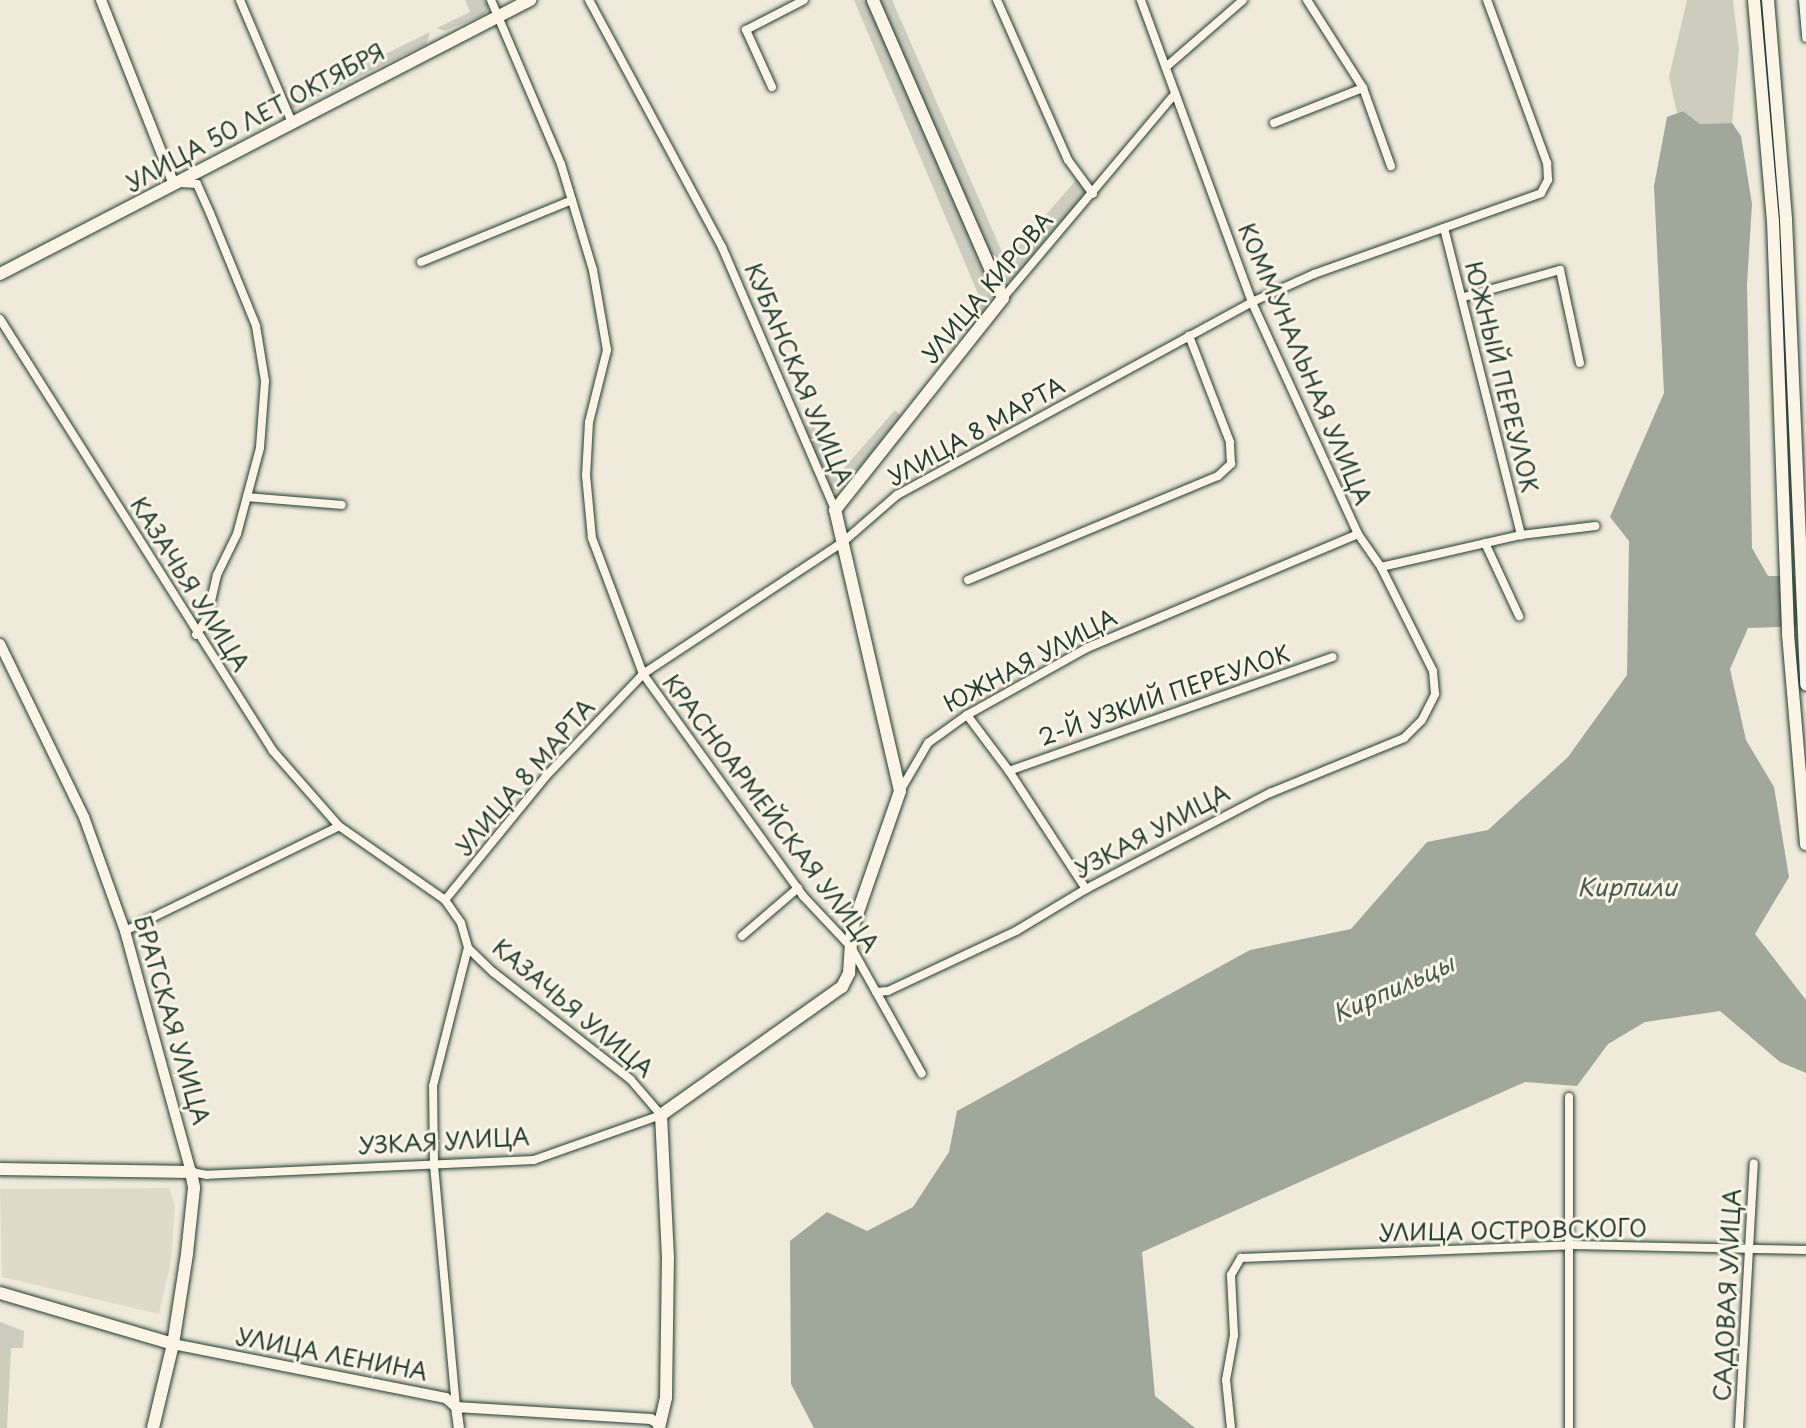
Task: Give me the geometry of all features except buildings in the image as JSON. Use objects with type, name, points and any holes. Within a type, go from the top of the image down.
[{"type":"main road","name":"УЛИЦА 50 ЛЕТ ОКТЯБРЯ","points":[[0,274],[290,120],[530,0]]},
{"type":"main road","points":[[873,0],[1003,298]]},
{"type":"main road","points":[[1754,0],[1773,221],[1788,635],[1806,844]]},
{"type":"main road","points":[[1768,0],[1776,63],[1806,685]]},
{"type":"main road","name":"УЛИЦА КИРОВА","points":[[835,510],[1003,298]]},
{"type":"main road","name":"КУБАНСКАЯ УЛИЦА","points":[[835,510],[900,791]]},
{"type":"main road","name":"ЮЖНАЯ УЛИЦА","points":[[851,947],[852,929],[900,791]]},
{"type":"main road","name":"УЗКАЯ УЛИЦА","points":[[661,1115],[828,1001],[846,981],[851,947]]},
{"type":"main road","points":[[659,1426],[666,1398],[668,1258],[661,1115]]},
{"type":"main road","name":"УЗКАЯ УЛИЦА","points":[[0,1170],[191,1172]]},
{"type":"main road","name":"БРАТСКАЯ УЛИЦА","points":[[153,1428],[173,1344],[193,1204],[191,1172]]},
{"type":"main road","name":"УЛИЦА ЛЕНИНА","points":[[0,1293],[173,1344]]},
{"type":"street","points":[[101,0],[173,183],[197,184],[256,326],[265,381],[260,448],[237,534],[217,575],[207,618],[196,635]]},
{"type":"street","points":[[240,0],[290,120]]},
{"type":"street","name":"КРАСНОАРМЕЙСКАЯ УЛИЦА","points":[[491,0],[572,200],[593,270],[607,350],[589,422],[586,475],[592,538],[642,674],[797,888],[851,947],[922,1074]]},
{"type":"street","name":"КУБАНСКАЯ УЛИЦА","points":[[589,0],[722,247],[835,510]]},
{"type":"street","points":[[772,87],[746,30],[804,0]]},
{"type":"street","points":[[997,0],[1068,159],[1093,194]]},
{"type":"street","name":"КОММУНАЛЬНАЯ УЛИЦА","points":[[1141,0],[1252,302],[1358,534],[1381,567],[1433,671],[1435,694]]},
{"type":"street","points":[[1166,67],[1243,0]]},
{"type":"street","points":[[1307,0],[1363,88],[1391,166]]},
{"type":"street","name":"УЛИЦА 8 МАРТА","points":[[445,900],[546,776],[642,674],[843,542],[897,495],[1252,302],[1314,274],[1541,193],[1548,180],[1547,163],[1487,0]]},
{"type":"street","points":[[1802,0],[1806,38]]},
{"type":"street","points":[[1274,123],[1363,88]]},
{"type":"street","name":"УЛИЦА КИРОВА","points":[[1003,298],[1175,94]]},
{"type":"street","points":[[421,262],[572,200]]},
{"type":"street","name":"ЮЖНЫЙ ПЕРЕУЛОК","points":[[1444,228],[1464,297],[1521,536]]},
{"type":"street","points":[[1464,297],[1560,270],[1580,363]]},
{"type":"street","name":"КАЗАЧЬЯ УЛИЦА","points":[[0,319],[196,635],[273,751],[339,827],[445,900],[461,923],[468,948],[631,1080],[661,1115]]},
{"type":"street","points":[[968,580],[1218,476],[1231,464],[1230,442],[1189,336]]},
{"type":"street","points":[[247,497],[342,505]]},
{"type":"street","points":[[1381,567],[1485,542],[1595,526]]},
{"type":"street","name":"ЮЖНАЯ УЛИЦА","points":[[900,791],[928,743],[967,715],[1087,648],[1358,534]]},
{"type":"street","points":[[1485,542],[1519,616]]},
{"type":"street","name":"БРАТСКАЯ УЛИЦА","points":[[0,644],[84,817],[124,931],[191,1172]]},
{"type":"street","name":"2-Й УЗКИЙ ПЕРЕУЛОК","points":[[1009,771],[1332,657]]},
{"type":"street","name":"УЗКАЯ УЛИЦА","points":[[876,992],[888,991],[1016,931],[1086,889],[1270,793],[1404,738],[1422,720],[1435,694]]},
{"type":"street","points":[[967,715],[1009,771],[1086,889]]},
{"type":"street","points":[[124,931],[339,827]]},
{"type":"street","points":[[742,936],[797,888]]},
{"type":"street","points":[[459,1428],[434,1164],[433,1086],[468,948]]},
{"type":"street","points":[[1569,1097],[1572,1245],[1569,1428]]},
{"type":"street","name":"УЗКАЯ УЛИЦА","points":[[191,1172],[207,1175],[534,1160],[661,1115]]},
{"type":"street","name":"САДОВАЯ УЛИЦА","points":[[1739,1428],[1754,1163]]},
{"type":"street","name":"УЛИЦА ОСТРОВСКОГО","points":[[1231,1428],[1226,1380],[1234,1335],[1231,1275],[1241,1258],[1255,1255],[1572,1245],[1806,1250]]},
{"type":"street","name":"УЛИЦА ЛЕНИНА","points":[[173,1344],[446,1398],[456,1407],[651,1419],[659,1426]]},
{"type":"shaded area","points":[[465,0],[488,0],[488,9],[484,15],[445,31],[437,28],[470,12]]},
{"type":"shaded area","points":[[854,0],[868,0],[990,283],[991,302],[968,332],[962,328],[981,301]]},
{"type":"shaded area","points":[[878,0],[892,0],[1006,261],[1077,179],[1087,190],[1088,196],[1011,281],[1002,281]]},
{"type":"shaded area","points":[[1687,0],[1733,0],[1739,50],[1732,123],[1700,124],[1683,111],[1677,113],[1669,77]]},
{"type":"shaded area","points":[[430,32],[426,44],[290,110],[284,92],[291,101]]},
{"type":"shaded area","points":[[895,410],[901,416],[841,490],[830,491],[803,428],[812,422],[838,475]]},
{"type":"shaded area","points":[[169,1188],[175,1205],[171,1261],[159,1314],[2,1277],[0,1189]]},
{"type":"shaded area","points":[[0,1322],[24,1331],[23,1348],[11,1348],[7,1428],[0,1428]]},
{"type":"water","name":"Кирпили","points":[[1683,111],[1700,124],[1732,123],[1741,136],[1752,204],[1747,284],[1752,548],[1768,576],[1806,576],[1806,626],[1748,628],[1730,669],[1746,740],[1774,787],[1789,877],[1755,934],[1806,1000],[1806,1073],[1780,1062],[1720,1011],[1645,1022],[1608,1044],[1577,1086],[1525,1082],[1142,1252],[1155,1396],[1195,1428],[814,1428],[791,1384],[790,1241],[827,1212],[867,1231],[913,1207],[949,1152],[957,1111],[1250,950],[1351,929],[1427,842],[1488,830],[1568,757],[1627,675],[1629,541],[1610,517],[1664,393],[1654,186],[1667,117]]},
{"type":"water label","name":"Кирпильцы","points":[[1393,988]]}]
